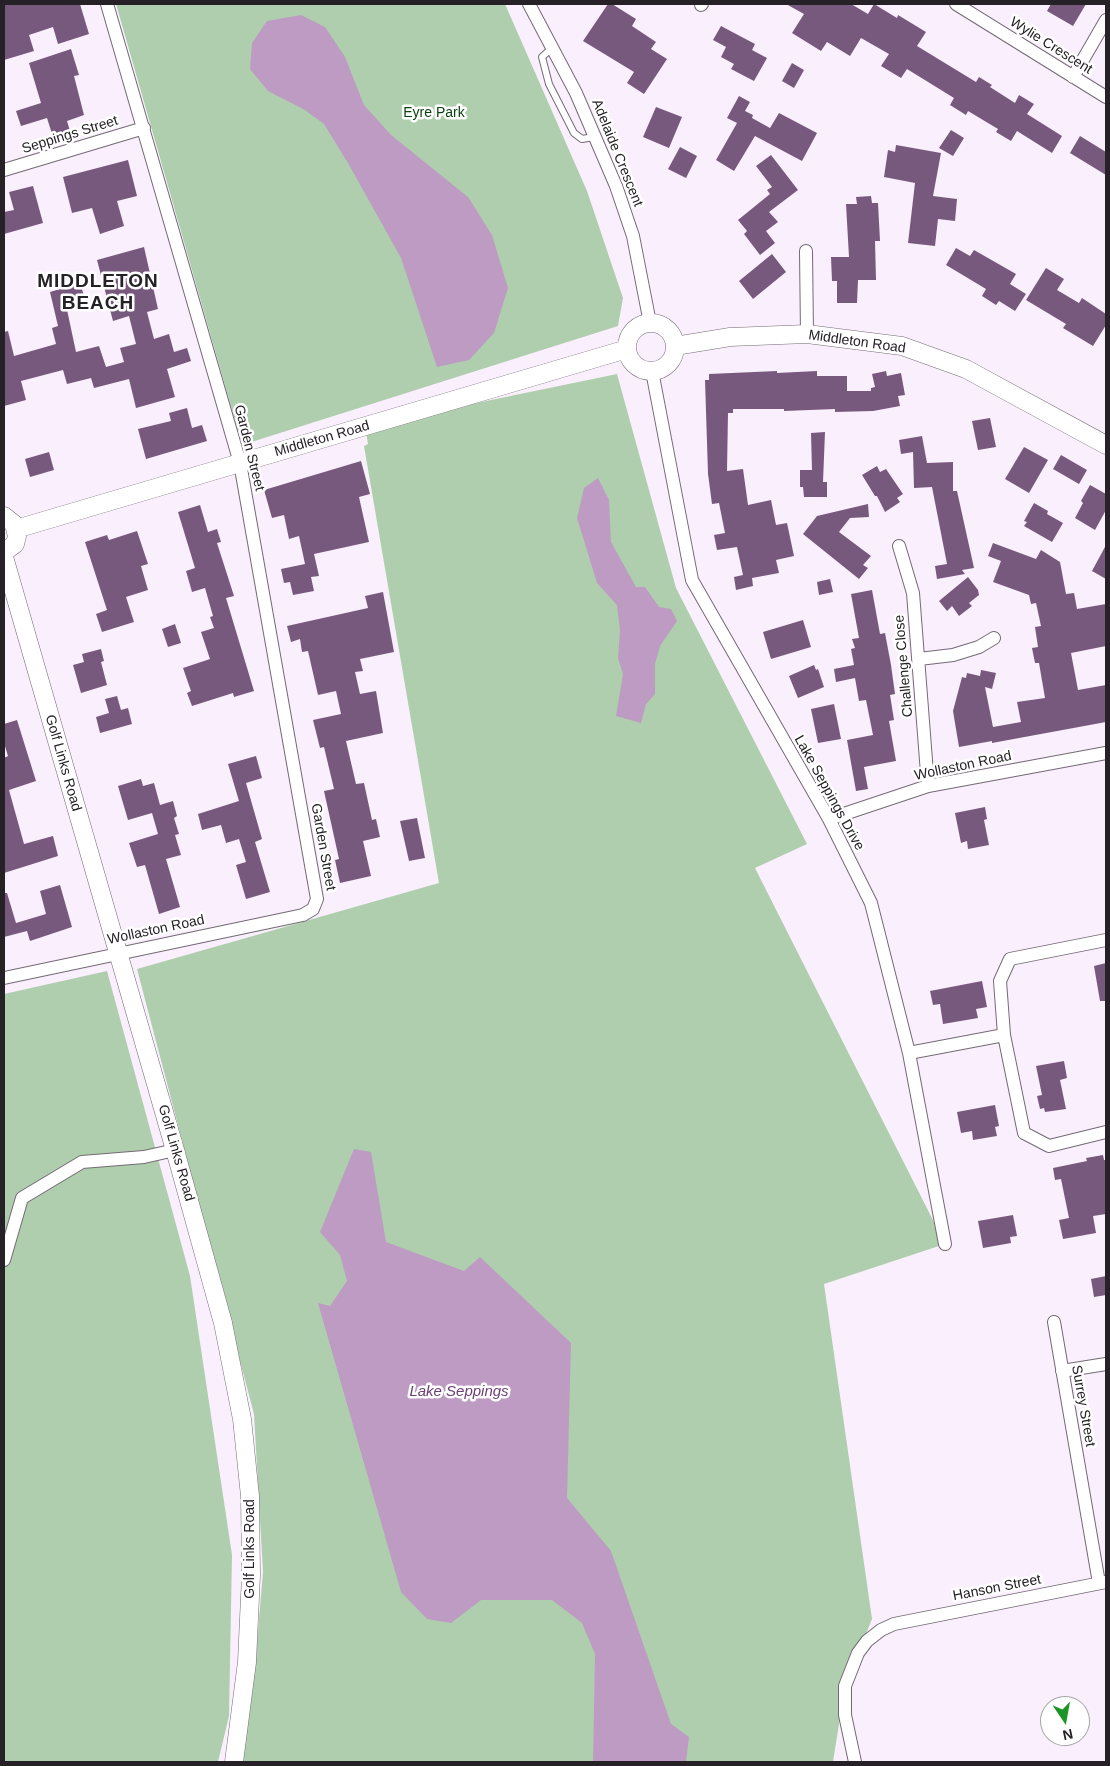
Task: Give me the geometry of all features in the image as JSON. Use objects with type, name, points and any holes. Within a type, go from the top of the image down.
[{"type":"main road","points":[[650,323],[660,324],[668,329],[673,336],[676,346],[674,355],[669,363],[661,368],[652,370],[643,369],[636,364],[628,349],[628,339],[633,331],[641,325],[650,323]]},
{"type":"main road","name":"Middleton Road","points":[[676,346],[730,337],[807,334],[902,346],[966,369],[1106,445]]},
{"type":"main road","name":"Middleton Road","points":[[16,529],[628,349]]},
{"type":"main road","points":[[4,516],[11,520],[16,529],[14,544],[4,552]]},
{"type":"main road","name":"Golf Links Road","points":[[4,557],[223,1322],[244,1438],[250,1496],[251,1574],[247,1662],[234,1762]]},
{"type":"street","name":"Garden Street","points":[[107,4],[240,463],[317,899],[313,908]]},
{"type":"street","name":"Adelaide Crescent","points":[[529,4],[576,93],[616,186],[634,236],[650,323]]},
{"type":"street","name":"Wylie Crescent","points":[[956,4],[1106,97]]},
{"type":"street","points":[[1073,77],[1106,20]]},
{"type":"street","name":"Seppings Street","points":[[4,170],[144,128]]},
{"type":"street","points":[[806,251],[807,334]]},
{"type":"street","name":"Lake Seppings Drive","points":[[652,370],[692,580],[829,819],[871,903],[909,1053],[945,1244]]},
{"type":"street","name":"Challenge Close","points":[[899,546],[913,593],[928,786]]},
{"type":"street","points":[[919,659],[953,654],[979,647],[994,638]]},
{"type":"street","name":"Wollaston Road","points":[[829,819],[928,786],[1106,754]]},
{"type":"street","name":"Wollaston Road","points":[[4,978],[303,915],[313,908]]},
{"type":"street","points":[[1106,940],[1010,959],[1000,981],[1004,1034],[1024,1133],[1049,1146],[1106,1132]]},
{"type":"street","points":[[909,1053],[1004,1034]]},
{"type":"street","points":[[4,1260],[22,1198],[82,1162],[144,1157],[175,1150]]},
{"type":"street","name":"Surrey Street","points":[[1054,1322],[1103,1582]]},
{"type":"street","points":[[1062,1371],[1106,1364]]},
{"type":"street","name":"Hanson Street","points":[[855,1762],[845,1715],[846,1686],[858,1653],[867,1641],[894,1624],[1103,1582]]},
{"type":"lane","points":[[552,48],[542,57],[549,84],[574,133],[582,139],[594,137]]},
{"type":"green space","name":"Eyre Park","points":[[116,4],[505,4],[587,191],[623,298],[618,326],[242,445]]},
{"type":"green space","points":[[617,374],[676,588],[807,844],[755,868],[945,1244],[824,1284],[872,1619],[845,1686],[833,1762],[234,1762],[256,1655],[263,1572],[254,1414],[137,969],[439,883],[364,446],[368,444],[365,426]]},
{"type":"green space","points":[[107,971],[190,1276],[232,1555],[229,1716],[218,1762],[4,1762],[4,994]]},
{"type":"water","points":[[301,15],[325,27],[345,57],[364,105],[391,135],[468,197],[492,235],[508,288],[494,333],[469,360],[437,367],[401,258],[324,124],[305,110],[268,91],[250,69],[252,43],[267,21]]},
{"type":"water","points":[[598,478],[609,500],[611,542],[636,587],[645,587],[659,607],[671,609],[677,621],[660,646],[655,664],[655,694],[646,704],[641,723],[616,716],[623,674],[618,658],[620,630],[617,605],[597,583],[577,518],[584,488]]},
{"type":"water","name":"Lake Seppings","points":[[354,1149],[371,1152],[386,1242],[464,1271],[480,1257],[571,1343],[567,1498],[611,1551],[671,1724],[689,1737],[686,1762],[593,1762],[595,1654],[582,1623],[552,1600],[481,1600],[451,1623],[427,1619],[401,1592],[318,1303],[330,1306],[347,1281],[340,1255],[320,1232]]},
{"type":"building","points":[[4,4],[80,4],[89,34],[58,44],[53,27],[29,35],[34,51],[4,60]]},
{"type":"building","points":[[608,4],[612,4],[636,19],[632,26],[656,42],[651,49],[667,59],[644,94],[627,83],[634,72],[583,41]]},
{"type":"building","points":[[786,4],[851,4],[868,14],[874,4],[897,18],[898,15],[926,32],[917,46],[976,82],[979,77],[992,85],[990,87],[1015,103],[1019,95],[1034,104],[1027,114],[1062,136],[1052,153],[1017,131],[1011,141],[996,132],[998,129],[968,111],[966,115],[950,105],[954,98],[907,69],[901,78],[881,66],[889,54],[861,38],[850,56],[827,42],[821,51],[792,33],[804,14]]},
{"type":"building","points":[[1051,4],[1086,4],[1073,26],[1047,11]]},
{"type":"building","points":[[721,26],[755,44],[752,50],[767,58],[754,81],[731,69],[734,64],[721,57],[726,47],[713,40]]},
{"type":"building","points":[[71,49],[79,75],[74,76],[84,115],[67,121],[70,131],[53,137],[47,118],[21,126],[16,111],[41,103],[29,63]]},
{"type":"building","points":[[792,63],[804,70],[794,88],[782,81]]},
{"type":"building","points":[[739,96],[750,102],[745,111],[753,115],[752,118],[770,128],[779,113],[817,133],[802,161],[755,136],[734,171],[716,160],[737,123],[727,118]]},
{"type":"building","points":[[656,107],[682,117],[669,148],[643,137]]},
{"type":"building","points":[[951,130],[964,138],[953,156],[939,148]]},
{"type":"building","points":[[1080,136],[1106,152],[1106,175],[1070,153]]},
{"type":"building","points":[[896,145],[941,153],[933,196],[957,199],[955,221],[938,219],[935,246],[908,243],[915,183],[884,177],[888,150],[895,152]]},
{"type":"building","points":[[680,147],[697,156],[686,178],[668,169]]},
{"type":"building","points":[[771,155],[798,190],[769,212],[778,222],[766,231],[775,243],[760,255],[744,234],[747,231],[738,220],[770,194],[767,190],[772,187],[756,166]]},
{"type":"building","points":[[128,160],[137,196],[117,201],[124,226],[100,234],[92,208],[72,213],[63,177]]},
{"type":"building","points":[[33,186],[43,223],[4,234],[4,212],[14,210],[9,192]]},
{"type":"building","points":[[871,196],[872,203],[878,203],[880,241],[875,241],[876,280],[858,280],[857,303],[837,303],[837,281],[832,281],[831,257],[849,257],[846,204],[857,204],[856,197]]},
{"type":"building","points":[[144,247],[158,309],[147,312],[154,339],[169,334],[174,352],[187,348],[191,361],[167,369],[175,397],[136,408],[129,379],[94,388],[91,378],[67,384],[63,370],[21,381],[26,400],[4,406],[4,332],[8,331],[14,356],[56,344],[52,328],[58,326],[50,292],[80,283],[85,299],[66,305],[76,352],[99,346],[106,367],[124,362],[120,348],[136,344],[129,316],[113,321],[97,260]]},
{"type":"building","points":[[956,248],[970,256],[974,250],[1016,274],[1010,284],[1026,294],[1015,311],[999,301],[996,305],[982,296],[986,289],[946,265]]},
{"type":"building","points":[[772,254],[786,272],[753,299],[739,281]]},
{"type":"building","points":[[1046,268],[1064,279],[1057,290],[1079,303],[1082,298],[1106,314],[1106,325],[1093,346],[1063,328],[1066,324],[1026,300]]},
{"type":"building","points":[[777,371],[777,373],[817,371],[817,376],[847,376],[847,391],[871,391],[871,388],[875,387],[872,374],[886,371],[887,376],[901,373],[905,395],[898,396],[900,406],[873,411],[835,412],[835,409],[784,411],[784,409],[733,409],[733,413],[728,413],[727,471],[743,469],[748,505],[771,500],[776,525],[787,523],[794,556],[776,560],[779,573],[752,578],[753,586],[736,590],[734,577],[743,575],[737,547],[717,550],[714,535],[725,533],[719,503],[712,504],[708,474],[705,380],[709,380],[709,374]]},
{"type":"building","points":[[187,408],[192,428],[202,425],[207,441],[146,459],[138,429],[171,421],[169,413]]},
{"type":"building","points":[[990,418],[996,447],[978,450],[972,421]]},
{"type":"building","points":[[825,432],[823,482],[827,482],[827,497],[804,497],[803,487],[800,487],[800,470],[812,470],[811,433]]},
{"type":"building","points":[[922,436],[927,463],[953,462],[953,491],[957,491],[974,568],[962,570],[965,574],[937,579],[935,566],[947,564],[932,487],[914,488],[913,452],[901,454],[899,440]]},
{"type":"building","points":[[1024,447],[1048,460],[1029,493],[1005,479]]},
{"type":"building","points":[[49,452],[54,470],[30,477],[25,459]]},
{"type":"building","points":[[1061,455],[1087,470],[1079,484],[1053,469]]},
{"type":"building","points":[[361,461],[370,494],[359,497],[369,542],[314,554],[319,576],[311,577],[314,591],[293,595],[290,582],[284,583],[281,569],[305,564],[299,536],[289,539],[284,515],[272,518],[264,490]]},
{"type":"building","points":[[877,466],[880,472],[886,469],[903,494],[897,498],[900,502],[885,512],[877,496],[875,496],[862,475]]},
{"type":"building","points":[[1090,485],[1106,494],[1106,510],[1095,530],[1075,518],[1083,503],[1081,501]]},
{"type":"building","points":[[1034,503],[1048,511],[1047,514],[1063,523],[1052,542],[1024,526],[1027,522],[1024,521]]},
{"type":"building","points":[[868,504],[869,517],[850,518],[839,532],[871,556],[863,565],[868,568],[859,579],[803,534],[817,516]]},
{"type":"building","points":[[200,505],[208,532],[217,529],[221,542],[217,543],[234,596],[226,598],[254,691],[234,697],[233,693],[192,706],[187,693],[191,691],[183,668],[210,659],[201,632],[214,628],[210,617],[213,616],[205,588],[192,592],[186,571],[195,568],[178,512]]},
{"type":"building","points":[[137,531],[148,564],[141,566],[148,590],[126,597],[134,622],[102,632],[96,614],[107,610],[85,542],[107,535],[109,540]]},
{"type":"building","points":[[993,543],[1036,559],[1041,550],[1060,562],[1066,594],[1074,593],[1077,609],[1106,604],[1106,646],[1071,653],[1078,690],[1106,685],[1106,722],[992,743],[992,741],[959,747],[953,711],[962,677],[966,678],[967,673],[980,676],[981,670],[996,673],[992,689],[985,687],[993,727],[1021,722],[1017,702],[1045,698],[1039,663],[1035,663],[1032,648],[1038,647],[1035,627],[1041,626],[1036,603],[1031,604],[1029,595],[993,582],[1001,561],[988,556]]},
{"type":"building","points":[[1106,545],[1106,579],[1092,571]]},
{"type":"building","points":[[968,577],[978,590],[979,595],[969,603],[972,606],[959,616],[952,606],[947,611],[939,601]]},
{"type":"building","points":[[830,579],[833,592],[819,595],[817,582]]},
{"type":"building","points":[[872,590],[880,634],[885,633],[891,665],[895,694],[890,695],[894,720],[889,721],[896,761],[864,767],[868,789],[856,791],[847,740],[873,735],[866,700],[859,701],[855,678],[836,682],[834,669],[854,665],[851,649],[855,648],[852,639],[859,638],[851,594]]},
{"type":"building","points":[[383,592],[394,652],[360,659],[363,671],[355,672],[360,694],[376,691],[383,733],[346,741],[356,784],[364,783],[372,820],[376,819],[380,837],[363,841],[371,876],[340,883],[335,860],[339,859],[324,791],[334,789],[324,747],[320,748],[313,720],[341,714],[336,691],[318,695],[308,651],[302,652],[300,639],[291,642],[287,626],[368,608],[365,596]]},
{"type":"building","points":[[803,620],[811,647],[771,659],[763,632]]},
{"type":"building","points":[[175,624],[181,643],[168,647],[162,629]]},
{"type":"building","points":[[101,649],[104,661],[101,662],[107,685],[81,693],[73,665],[84,662],[82,654]]},
{"type":"building","points":[[814,665],[816,670],[818,669],[824,687],[798,698],[789,676]]},
{"type":"building","points":[[117,696],[121,710],[128,708],[132,724],[100,733],[96,717],[109,713],[105,699]]},
{"type":"building","points":[[834,704],[841,739],[818,743],[811,709]]},
{"type":"building","points":[[17,720],[36,781],[9,790],[24,844],[53,836],[58,856],[4,873],[4,758],[8,756],[4,743],[4,724]]},
{"type":"building","points":[[256,756],[262,778],[246,783],[262,839],[255,842],[270,892],[246,899],[236,865],[246,862],[239,839],[226,843],[221,825],[202,830],[198,814],[239,801],[228,764]]},
{"type":"building","points":[[141,779],[143,786],[154,783],[160,805],[173,801],[177,816],[174,818],[179,834],[175,835],[181,855],[166,859],[180,907],[159,914],[145,865],[137,867],[129,843],[158,834],[152,813],[128,820],[118,786]]},
{"type":"building","points":[[985,807],[987,819],[984,820],[989,845],[968,849],[967,841],[961,843],[955,813]]},
{"type":"building","points":[[417,818],[425,858],[409,861],[400,821]]},
{"type":"building","points":[[60,885],[72,927],[30,941],[27,931],[4,937],[4,893],[7,893],[16,923],[46,914],[40,891]]},
{"type":"building","points":[[1106,963],[1106,1001],[1100,1001],[1094,966]]},
{"type":"building","points":[[982,981],[987,1007],[976,1009],[978,1018],[943,1024],[940,1004],[933,1005],[930,991]]},
{"type":"building","points":[[1064,1061],[1067,1078],[1060,1080],[1066,1109],[1045,1112],[1044,1108],[1040,1109],[1037,1096],[1042,1095],[1036,1066]]},
{"type":"building","points":[[995,1105],[999,1126],[995,1127],[997,1136],[973,1140],[972,1131],[961,1133],[957,1112]]},
{"type":"building","points":[[1103,1155],[1104,1160],[1106,1160],[1106,1214],[1093,1216],[1096,1233],[1063,1239],[1059,1220],[1069,1218],[1061,1179],[1055,1180],[1053,1168],[1087,1161],[1086,1158]]},
{"type":"building","points":[[1013,1215],[1017,1236],[1010,1237],[1011,1243],[983,1248],[978,1221]]},
{"type":"building","points":[[1106,1276],[1106,1295],[1094,1297],[1091,1279]]},
{"type":"district","name":"MIDDLETON BEACH","points":[[98,293]]}]
